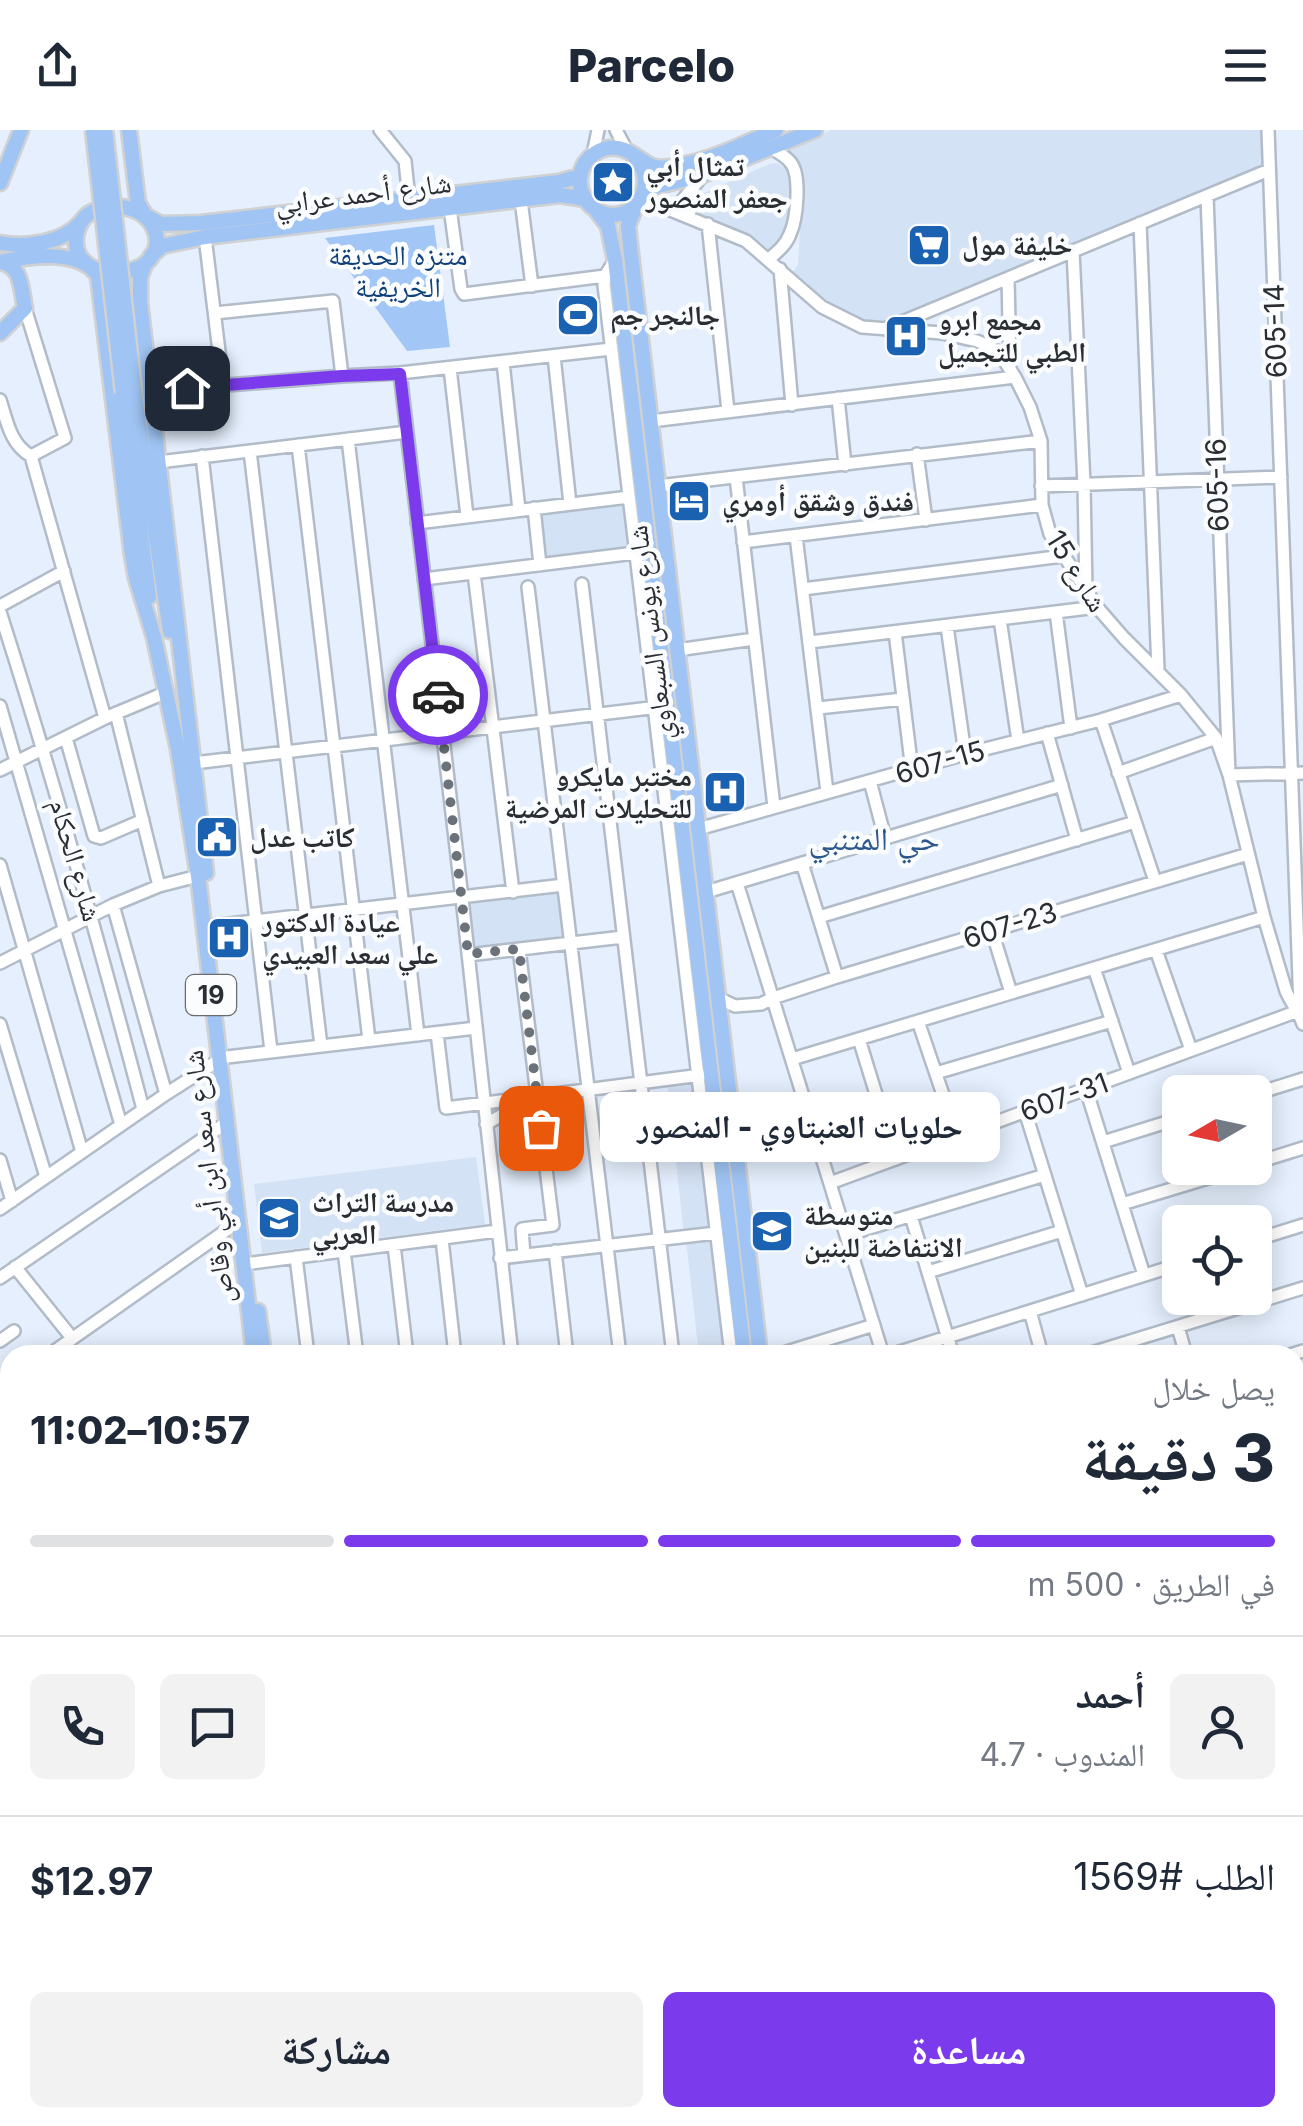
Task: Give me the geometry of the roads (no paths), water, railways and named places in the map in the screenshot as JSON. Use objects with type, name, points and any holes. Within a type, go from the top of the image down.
[{"type":"main road","points":[[0,158],[11,130]]},
{"type":"main road","points":[[0,183],[20,130]]},
{"type":"main road","points":[[94,130],[128,391],[190,735]]},
{"type":"main road","points":[[106,130],[154,637]]},
{"type":"main road","points":[[120,130],[129,197],[154,226],[156,239],[140,278],[140,302],[190,735]]},
{"type":"main road","points":[[129,130],[144,214]]},
{"type":"main road","points":[[776,130],[706,159],[659,168],[630,152],[609,148],[587,160],[580,188],[590,204],[616,214],[641,197],[814,130]]},
{"type":"main road","points":[[630,152],[644,169],[641,197]]},
{"type":"main road","name":"شارع أحمد عرابي","points":[[144,214],[161,224],[183,224],[559,182],[580,176]]},
{"type":"main road","points":[[136,186],[156,216],[183,224]]},
{"type":"main road","name":"شارع أحمد عرابي","points":[[148,260],[162,246],[205,237],[560,196],[590,204]]},
{"type":"main road","name":"شارع يونس السبعاوي","points":[[641,197],[628,226],[759,1345]]},
{"type":"main road","name":"شارع يونس السبعاوي","points":[[590,204],[608,226],[615,260],[661,707],[702,1000],[704,1074],[743,1345]]},
{"type":"main road","points":[[2,244],[59,238],[72,232],[90,213],[104,208],[130,207],[144,214]]},
{"type":"main road","points":[[84,218],[77,232],[77,248],[94,269],[100,284],[132,555],[154,637]]},
{"type":"main road","points":[[140,302],[142,284],[151,264],[170,245],[185,241]]},
{"type":"main road","points":[[0,262],[40,257],[70,259],[105,272],[137,269],[148,260]]},
{"type":"main road","points":[[19,279],[21,264],[40,257],[66,261],[87,276],[98,294],[103,317]]},
{"type":"main road","points":[[0,262],[16,269],[25,308],[0,333]]},
{"type":"main road","name":"شارع سعد ابن أبي وقاص","points":[[154,637],[178,749],[198,876],[263,1345]]},
{"type":"main road","name":"شارع سعد ابن أبي وقاص","points":[[190,735],[212,926],[226,1123],[253,1345]]},
{"type":"main road","points":[[702,1000],[718,998]]},
{"type":"street","points":[[380,130],[405,162],[409,199]]},
{"type":"street","points":[[593,154],[598,130]]},
{"type":"street","points":[[616,130],[630,152]]},
{"type":"street","name":"605-14","points":[[1268,130],[1281,476],[1298,773],[1301,1017]]},
{"type":"street","points":[[769,259],[792,232],[797,177],[788,160],[772,148]]},
{"type":"street","points":[[882,330],[1269,170]]},
{"type":"street","points":[[690,216],[682,201],[703,176]]},
{"type":"street","name":"605-16","points":[[1207,196],[1229,775]]},
{"type":"street","points":[[641,197],[746,241],[822,307],[862,327],[942,332],[977,341],[1000,354],[1012,373]]},
{"type":"street","points":[[521,200],[532,286]]},
{"type":"street","points":[[450,208],[462,292],[467,295],[605,276]]},
{"type":"street","points":[[1140,223],[1158,669]]},
{"type":"street","points":[[708,224],[728,411]]},
{"type":"street","points":[[205,237],[223,384]]},
{"type":"street","points":[[1073,251],[1086,590]]},
{"type":"street","points":[[615,260],[604,285],[636,554],[661,707],[704,1074],[729,1345]]},
{"type":"street","points":[[780,269],[792,404]]},
{"type":"street","points":[[1008,278],[1012,373]]},
{"type":"street","points":[[215,313],[332,301],[342,376]]},
{"type":"street","points":[[25,308],[65,438],[31,456]]},
{"type":"street","points":[[150,392],[400,374],[611,349]]},
{"type":"street","points":[[554,356],[570,504]]},
{"type":"street","points":[[503,362],[519,510]]},
{"type":"street","points":[[450,368],[467,516]]},
{"type":"street","points":[[650,421],[1012,373]]},
{"type":"street","name":"شارع 15","points":[[1012,373],[1030,407],[1041,441],[1042,506],[1050,534],[1097,607],[1182,694],[1216,738],[1286,992],[1301,1017]]},
{"type":"street","points":[[400,374],[511,1345]]},
{"type":"street","points":[[838,398],[845,465]]},
{"type":"street","points":[[0,400],[13,439],[19,449],[31,456],[143,820],[159,886]]},
{"type":"street","points":[[159,462],[406,432]]},
{"type":"street","points":[[348,439],[418,1035]]},
{"type":"street","points":[[658,486],[1041,441]]},
{"type":"street","points":[[298,445],[369,1040]]},
{"type":"street","points":[[250,451],[321,1046]]},
{"type":"street","points":[[918,454],[926,520]]},
{"type":"street","points":[[202,456],[271,1051]]},
{"type":"street","points":[[1041,486],[1281,476]]},
{"type":"street","points":[[736,477],[774,807]]},
{"type":"street","points":[[417,522],[629,497]]},
{"type":"street","points":[[743,542],[1042,506]]},
{"type":"street","points":[[534,508],[540,565]]},
{"type":"street","points":[[796,536],[827,792]]},
{"type":"street","points":[[424,579],[636,554]]},
{"type":"street","points":[[803,589],[1063,556]]},
{"type":"street","points":[[0,609],[64,571]]},
{"type":"street","points":[[474,573],[514,892]]},
{"type":"street","points":[[582,584],[671,1345]]},
{"type":"street","points":[[528,587],[619,1345]]},
{"type":"street","points":[[810,642],[1097,607]]},
{"type":"street","name":"شارع الحكام","points":[[0,609],[92,915],[144,1110]]},
{"type":"street","points":[[1056,612],[1070,728]]},
{"type":"street","points":[[1000,619],[1018,741]]},
{"type":"street","points":[[946,626],[965,754]]},
{"type":"street","points":[[895,632],[912,770]]},
{"type":"street","points":[[678,650],[754,640]]},
{"type":"street","points":[[0,770],[167,692]]},
{"type":"street","name":"607-15","points":[[698,829],[1100,720],[1182,694]]},
{"type":"street","points":[[818,708],[903,699]]},
{"type":"street","points":[[0,706],[121,1125]]},
{"type":"street","points":[[194,762],[661,707]]},
{"type":"street","points":[[1100,720],[1155,881]]},
{"type":"street","points":[[1048,734],[1077,840]]},
{"type":"street","points":[[66,738],[94,836],[101,838],[143,820]]},
{"type":"street","points":[[1118,773],[1216,738]]},
{"type":"street","points":[[1229,775],[1298,773]]},
{"type":"street","points":[[870,781],[885,838]]},
{"type":"street","points":[[706,892],[1062,786]]},
{"type":"street","points":[[818,918],[1135,822]]},
{"type":"street","name":"607-23","points":[[718,998],[741,1007],[762,1004],[837,977],[1248,854]]},
{"type":"street","points":[[802,863],[837,977]]},
{"type":"street","points":[[0,865],[82,1152]]},
{"type":"street","points":[[0,963],[113,905],[159,886],[198,876]]},
{"type":"street","points":[[737,883],[883,1345]]},
{"type":"street","points":[[212,926],[564,886]]},
{"type":"street","points":[[113,905],[166,1094]]},
{"type":"street","points":[[792,1059],[1264,918]]},
{"type":"street","points":[[992,931],[1011,994]]},
{"type":"street","points":[[468,954],[623,937]]},
{"type":"street","points":[[519,949],[553,1225],[522,1229],[524,1254]]},
{"type":"street","points":[[1156,950],[1191,1050]]},
{"type":"street","points":[[1094,968],[1129,1073]]},
{"type":"street","name":"607-31","points":[[830,1183],[1191,1050],[1301,1017]]},
{"type":"street","points":[[918,1021],[956,1136]]},
{"type":"street","points":[[936,1074],[1112,1021]]},
{"type":"street","points":[[0,1024],[46,1178]]},
{"type":"street","points":[[0,1210],[223,1058],[476,1028]]},
{"type":"street","points":[[437,1032],[446,1108],[704,1074]]},
{"type":"street","points":[[859,1039],[896,1158]]},
{"type":"street","points":[[1272,1089],[1303,1079]]},
{"type":"street","points":[[1086,1089],[1144,1275]]},
{"type":"street","points":[[486,1124],[537,1095]]},
{"type":"street","points":[[1025,1111],[1082,1295]]},
{"type":"street","points":[[0,1278],[226,1123]]},
{"type":"street","points":[[735,1145],[812,1124]]},
{"type":"street","points":[[1103,1142],[1162,1124]]},
{"type":"street","points":[[1272,1158],[1303,1148]]},
{"type":"street","points":[[0,1160],[12,1201]]},
{"type":"street","points":[[846,1235],[1044,1175]]},
{"type":"street","points":[[1122,1204],[1185,1185]]},
{"type":"street","points":[[910,1216],[950,1345]]},
{"type":"street","points":[[63,1345],[238,1222]]},
{"type":"street","points":[[1272,1235],[1303,1225]]},
{"type":"street","points":[[252,1263],[497,1231]]},
{"type":"street","points":[[928,1272],[1062,1231]]},
{"type":"street","points":[[500,1258],[716,1232]]},
{"type":"street","points":[[442,1239],[454,1345]]},
{"type":"street","points":[[394,1246],[406,1345]]},
{"type":"street","points":[[344,1251],[355,1345]]},
{"type":"street","points":[[555,1251],[566,1345]]},
{"type":"street","points":[[296,1256],[307,1345]]},
{"type":"street","points":[[15,1268],[72,1338]]},
{"type":"street","points":[[921,1345],[1162,1270]]},
{"type":"street","points":[[1272,1297],[1303,1288]]},
{"type":"street","points":[[1030,1311],[1039,1345]]},
{"type":"street","points":[[1136,1345],[1214,1315]]},
{"type":"street","points":[[809,1345],[874,1325]]},
{"type":"street","points":[[1178,1327],[1183,1345]]},
{"type":"street","points":[[0,1341],[14,1331]]},
{"type":"place","name":"تمثال أبي جعفر المنصور","points":[[613,182]]},
{"type":"place","name":"خليفة مول","points":[[929,245]]},
{"type":"place","name":"جالنجر جم","points":[[578,315]]},
{"type":"place","name":"مجمع ابرو الطبي للتجميل","points":[[906,336]]},
{"type":"place","name":"فندق وشقق أومري","points":[[689,501]]},
{"type":"place","name":"مختبر مايكرو للتحليلات المرضية","points":[[725,792]]},
{"type":"place","name":"كاتب عدل","points":[[217,837]]},
{"type":"place","name":"عيادة الدكتور علي سعد العبيدي","points":[[229,938]]},
{"type":"place","name":"حلويات العنبتاوي - المنصور","points":[[541,1128]]},
{"type":"place","name":"مدرسة التراث العربي","points":[[279,1218]]},
{"type":"place","name":"متوسطة الانتفاضة للبنين","points":[[772,1231]]},
{"type":"district","name":"حي المتنبي","points":[[874,838]]},
{"type":"park label","name":"متنزه الحديقة الخريفية","points":[[398,271]]}]
